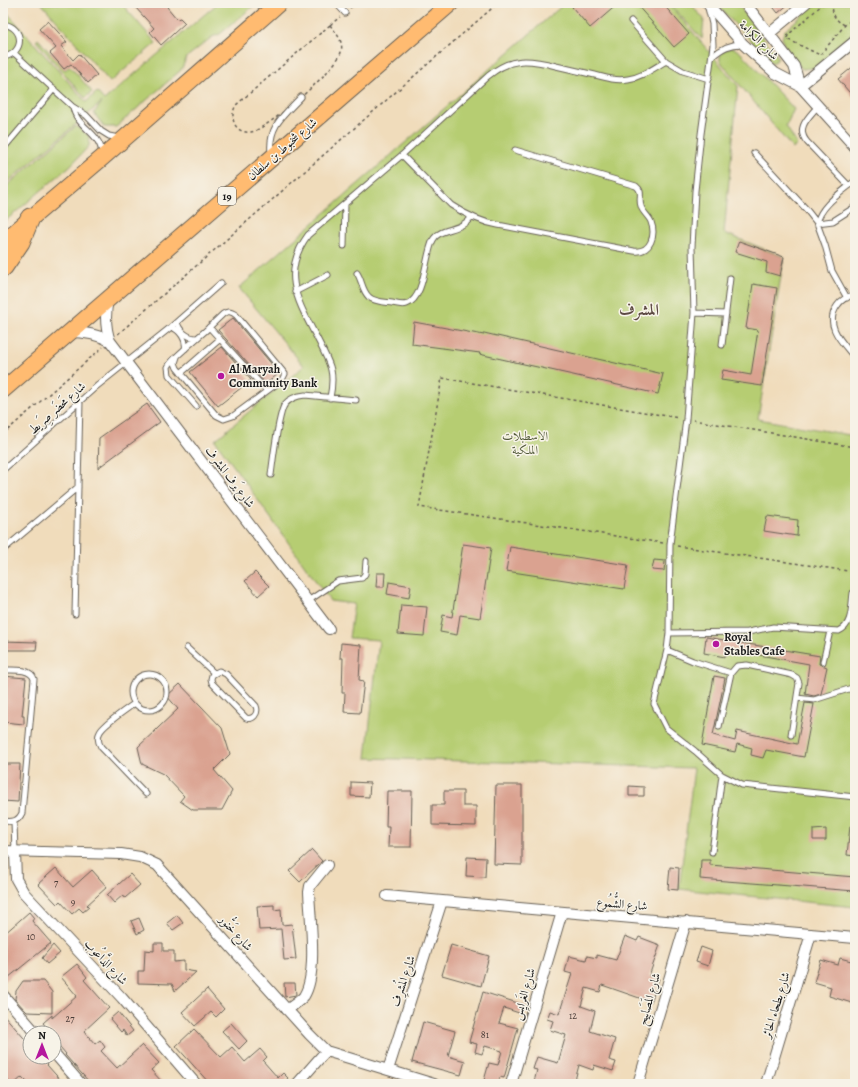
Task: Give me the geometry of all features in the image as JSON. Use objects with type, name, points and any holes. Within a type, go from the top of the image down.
[{"type":"highway","points":[[3,267],[20,242],[30,218]]},
{"type":"main road","points":[[3,242],[102,158],[279,3]]},
{"type":"main road","name":"شارع شخبوط بن سلطان","points":[[3,390],[452,3]]},
{"type":"street","name":"شارع الكرامة","points":[[707,3],[744,44],[775,74],[800,86],[855,147]]},
{"type":"street","name":"شارع الكرامة","points":[[745,3],[770,33],[794,66],[800,86]]},
{"type":"street","points":[[770,33],[806,3]]},
{"type":"street","points":[[800,86],[855,41]]},
{"type":"street","name":"شارع يَرف المشرف","points":[[108,300],[105,316],[107,333],[110,341],[328,629]]},
{"type":"street","points":[[70,332],[95,334],[110,341]]},
{"type":"street","name":"شارع خَنُّور","points":[[3,851],[121,854],[140,857],[158,865],[309,1034],[326,1051],[434,1084]]},
{"type":"street","name":"شارع الدَّاعُوب","points":[[15,852],[16,879],[24,893],[122,998],[196,1084]]},
{"type":"street","points":[[288,1010],[304,996],[309,982],[312,959],[309,892],[310,886],[327,865]]},
{"type":"street","name":"شارع الشُّمُوع","points":[[387,896],[855,938]]},
{"type":"street","name":"شارع المُشرِف","points":[[388,1070],[442,901]]},
{"type":"street","name":"شارع الغَرايِس","points":[[511,1084],[562,912]]},
{"type":"street","name":"شارع المَصَابِيح","points":[[638,1084],[686,922]]},
{"type":"street","name":"شارع بطحاء الحائِر","points":[[766,1084],[811,934]]},
{"type":"street","points":[[3,995],[29,1025]]},
{"type":"street","points":[[297,1084],[326,1051]]},
{"type":"street","points":[[62,1062],[81,1084]]},
{"type":"lane","points":[[336,3],[345,12]]},
{"type":"lane","points":[[707,3],[712,24],[713,56],[694,191],[692,247],[694,312],[686,419],[670,544],[669,633],[667,650],[654,704],[666,728],[695,751],[722,776],[742,785],[855,797]]},
{"type":"lane","points":[[631,21],[666,61],[683,71],[709,79]]},
{"type":"lane","points":[[3,24],[15,29],[19,41],[18,48],[14,53],[3,57]]},
{"type":"lane","points":[[713,56],[726,46],[744,44]]},
{"type":"lane","points":[[14,53],[73,107],[83,112],[105,134],[124,138]]},
{"type":"lane","points":[[330,398],[332,380],[328,362],[295,292],[293,272],[298,252],[308,235],[402,154],[488,76],[502,66],[518,61],[535,61],[608,78],[623,80],[637,77],[666,61]]},
{"type":"lane","points":[[3,149],[54,89]]},
{"type":"lane","points":[[271,158],[270,142],[276,125],[301,97]]},
{"type":"lane","points":[[818,106],[804,123],[802,127],[802,135],[849,186]]},
{"type":"lane","points":[[73,107],[74,114],[78,121],[98,140],[102,148],[102,158]]},
{"type":"lane","points":[[402,154],[451,205],[471,217],[489,224],[634,251],[643,251],[649,246],[651,242],[652,224],[641,207],[641,191],[636,186],[515,150]]},
{"type":"lane","points":[[754,153],[817,223],[832,271],[846,298]]},
{"type":"lane","points":[[817,223],[822,210],[855,181]]},
{"type":"lane","points":[[344,246],[345,204]]},
{"type":"lane","points":[[817,223],[833,220],[855,207]]},
{"type":"lane","points":[[357,272],[369,298],[399,305],[408,304],[417,295],[433,240],[440,233],[462,226],[471,217]]},
{"type":"lane","points":[[295,292],[328,275]]},
{"type":"lane","points":[[722,345],[730,278]]},
{"type":"lane","name":"شارع مَحضَر صِرَيط","points":[[3,470],[80,401],[177,322],[221,283]]},
{"type":"lane","points":[[855,296],[846,298],[838,304],[832,320],[832,325],[837,335],[855,358]]},
{"type":"lane","points":[[177,357],[176,366],[216,415],[221,419],[230,418],[282,380],[285,374],[236,316],[231,312],[225,312],[185,349],[177,357],[168,367],[168,372],[196,406]]},
{"type":"lane","points":[[694,312],[726,314]]},
{"type":"lane","points":[[177,322],[180,329],[188,336],[197,338]]},
{"type":"lane","points":[[171,327],[178,331],[184,339],[185,349]]},
{"type":"lane","points":[[209,327],[267,391]]},
{"type":"lane","points":[[181,373],[220,340]]},
{"type":"lane","points":[[270,475],[281,413],[286,403],[294,397],[300,395],[356,400]]},
{"type":"lane","points":[[75,614],[80,401]]},
{"type":"lane","points":[[3,550],[78,487]]},
{"type":"lane","points":[[308,601],[338,581],[362,578],[365,574],[366,561]]},
{"type":"lane","points":[[669,633],[748,632],[773,627],[839,631],[848,625],[853,593]]},
{"type":"lane","points":[[823,662],[830,631]]},
{"type":"lane","points":[[187,648],[214,673],[222,672],[231,679],[256,706],[257,711],[255,716],[246,718],[214,685],[211,679],[214,673]]},
{"type":"lane","points":[[667,650],[693,661],[731,672]]},
{"type":"lane","points":[[719,727],[731,672],[738,666],[742,665],[795,676],[799,680],[791,735]]},
{"type":"lane","points":[[3,670],[28,672],[34,679],[22,813],[19,819],[14,822],[3,822]]},
{"type":"lane","points":[[145,674],[151,674],[161,679],[167,690],[164,701],[160,706],[154,709],[146,709],[135,703],[131,691],[132,685],[136,680],[145,674]]},
{"type":"lane","points":[[797,698],[814,700],[855,686]]},
{"type":"lane","points":[[135,703],[101,730],[98,740],[101,747],[146,794]]},
{"type":"lane","points":[[712,852],[722,776]]},
{"type":"lane","points":[[14,822],[15,852]]},
{"type":"path","points":[[3,434],[498,3]]},
{"type":"path","points":[[824,3],[788,35],[787,39],[820,55],[845,25],[855,17]]},
{"type":"path","points":[[833,3],[832,8],[835,16],[839,22],[845,25]]},
{"type":"path","points":[[330,25],[341,41],[342,52],[321,79],[301,97],[280,115],[257,130],[244,132],[238,129],[234,124],[232,111],[236,105],[330,25]]},
{"type":"path","points":[[855,447],[442,378],[419,507],[855,572]]},
{"type":"green space","points":[[41,3],[121,3],[156,43],[110,82]]},
{"type":"green space","points":[[218,3],[257,3],[220,34],[212,37],[187,57],[181,70],[116,127],[104,127],[94,113],[102,102],[3,186],[3,8],[86,102],[97,92],[104,100]]},
{"type":"green space","name":"الاسطبلات الملكية","points":[[565,3],[668,3],[738,86],[724,233],[784,257],[758,419],[855,436],[855,907],[679,889],[694,768],[366,758],[379,640],[349,638],[354,604],[330,601],[215,440],[304,366],[239,288]]},
{"type":"green space","points":[[669,3],[690,3],[704,19],[702,39]]},
{"type":"green space","points":[[715,3],[737,3],[778,57],[776,61],[772,63]]},
{"type":"green space","points":[[816,3],[855,3],[855,27],[849,38],[815,68],[802,69],[792,57],[782,39],[784,31]]},
{"type":"green space","points":[[38,39],[65,70],[70,66],[92,92],[85,98],[36,41]]},
{"type":"green space","points":[[729,48],[734,48],[741,53],[794,109],[786,126],[797,144],[793,149],[720,61],[720,56],[722,53]]},
{"type":"green space","points":[[76,126],[89,136],[89,146],[70,166],[3,223],[3,189]]},
{"type":"building","points":[[140,3],[171,3],[167,7],[177,19],[180,18],[185,23],[161,45],[150,32],[154,28],[135,7]]},
{"type":"building","points":[[577,3],[619,3],[590,28],[572,7]]},
{"type":"building","points":[[635,3],[662,3],[689,34],[674,47]]},
{"type":"building","points":[[770,3],[790,3],[778,13]]},
{"type":"building","points":[[48,21],[67,42],[61,46],[73,60],[79,54],[97,75],[88,83],[71,64],[64,69],[50,53],[56,48],[39,29]]},
{"type":"building","points":[[855,65],[855,99],[838,79]]},
{"type":"building","points":[[739,241],[784,257],[780,276],[766,272],[767,262],[735,252]]},
{"type":"building","points":[[753,284],[777,288],[762,386],[721,380],[723,370],[751,375],[758,330],[746,328]]},
{"type":"building","points":[[233,318],[279,373],[266,384],[218,330]]},
{"type":"building","points":[[414,322],[484,335],[484,333],[663,374],[658,394],[479,354],[480,353],[412,344]]},
{"type":"building","name":"Al Maryah Community Bank","points":[[222,347],[251,380],[218,406],[190,372]]},
{"type":"building","points":[[147,404],[160,422],[98,468],[99,438]]},
{"type":"building","points":[[767,516],[798,520],[797,536],[764,531]]},
{"type":"building","points":[[463,544],[491,548],[480,618],[460,615],[457,635],[440,632],[443,615],[452,617]]},
{"type":"building","points":[[510,547],[628,565],[624,589],[506,571]]},
{"type":"building","points":[[654,560],[665,561],[664,571],[652,570]]},
{"type":"building","points":[[255,572],[269,586],[258,596],[245,581]]},
{"type":"building","points":[[377,573],[385,573],[384,587],[376,587]]},
{"type":"building","points":[[389,582],[411,586],[409,598],[387,594]]},
{"type":"building","points":[[401,605],[427,607],[424,636],[398,634]]},
{"type":"building","points":[[706,637],[820,656],[819,664],[827,667],[821,694],[814,696],[805,694],[809,664],[726,649],[725,657],[704,653]]},
{"type":"building","points":[[3,641],[37,642],[36,650],[3,650]]},
{"type":"building","points":[[341,643],[361,645],[359,680],[364,681],[360,713],[344,712],[345,693],[342,693],[343,658],[340,658]]},
{"type":"building","points":[[3,676],[26,678],[22,716],[24,716],[24,724],[3,722]]},
{"type":"building","points":[[714,676],[725,678],[713,735],[735,741],[737,731],[797,744],[805,703],[814,704],[804,757],[766,750],[763,758],[751,755],[752,748],[737,744],[735,752],[702,745]]},
{"type":"building","points":[[180,684],[222,728],[230,754],[214,770],[232,791],[222,810],[193,810],[180,801],[184,796],[163,774],[142,764],[138,747],[178,709],[167,696]]},
{"type":"building","points":[[3,764],[20,764],[18,802],[3,801]]},
{"type":"building","points":[[351,782],[370,783],[369,797],[351,796]]},
{"type":"building","points":[[496,785],[522,785],[522,865],[494,864]]},
{"type":"building","points":[[629,786],[644,787],[644,796],[629,796]]},
{"type":"building","points":[[387,791],[412,791],[411,847],[388,847],[389,827],[386,827]]},
{"type":"building","points":[[444,791],[463,791],[463,806],[476,806],[476,826],[432,825],[432,805],[444,805]]},
{"type":"building","points":[[850,826],[855,826],[855,856],[847,855]]},
{"type":"building","points":[[826,829],[826,840],[813,840],[813,830]]},
{"type":"building","points":[[312,850],[322,861],[300,882],[289,871]]},
{"type":"building","points":[[467,857],[486,858],[485,877],[466,876]]},
{"type":"building","points":[[701,860],[710,860],[710,865],[855,877],[855,891],[700,879]]},
{"type":"building","points":[[670,867],[679,868],[678,890],[668,889]]},
{"type":"building","points":[[56,868],[73,887],[92,870],[107,887],[87,905],[89,907],[83,912],[79,908],[72,914],[60,901],[57,904],[38,884]]},
{"type":"building","points":[[130,874],[140,885],[125,898],[123,895],[114,903],[107,895]]},
{"type":"building","points":[[274,905],[274,910],[281,909],[282,925],[292,924],[296,959],[284,960],[281,929],[259,930],[257,906]]},
{"type":"building","points":[[29,912],[34,918],[32,921],[51,943],[3,982],[3,935]]},
{"type":"building","points":[[177,915],[183,923],[173,930],[167,923]]},
{"type":"building","points":[[139,918],[144,930],[137,934],[131,921]]},
{"type":"building","points":[[625,936],[637,941],[639,937],[660,945],[649,976],[659,979],[651,1002],[602,985],[600,992],[586,988],[581,1006],[595,1011],[590,1031],[615,1039],[609,1060],[616,1062],[613,1071],[594,1065],[593,1070],[579,1065],[574,1084],[542,1084],[534,1082],[537,1070],[533,1069],[537,1057],[558,1063],[566,1035],[550,1030],[553,1021],[547,1019],[550,1011],[559,1014],[572,974],[565,972],[569,956],[586,960],[587,956],[597,958],[597,955],[616,960]]},
{"type":"building","points":[[154,943],[163,943],[163,951],[174,951],[174,962],[184,961],[184,970],[196,972],[175,991],[172,984],[138,983],[138,971],[144,971],[145,950],[154,951]]},
{"type":"building","points":[[53,945],[60,953],[47,964],[42,958]]},
{"type":"building","points":[[451,945],[489,956],[481,986],[442,975]]},
{"type":"building","points":[[701,947],[712,951],[708,966],[696,962]]},
{"type":"building","points":[[840,958],[855,962],[855,1004],[829,996],[831,987],[814,982],[821,960],[838,965]]},
{"type":"building","points":[[77,964],[87,977],[84,980],[109,1008],[84,1031],[95,1044],[100,1040],[105,1047],[101,1051],[117,1068],[142,1045],[159,1063],[151,1070],[164,1084],[91,1084],[65,1055],[66,1054],[62,1049],[62,1025],[45,1025],[43,1023],[52,1015],[52,1018],[77,996],[61,977]]},
{"type":"building","points":[[23,981],[43,981],[52,992],[52,1013],[27,1012],[24,1009],[15,999],[16,991]]},
{"type":"building","points":[[284,983],[295,983],[296,995],[285,997]]},
{"type":"building","points":[[207,989],[224,1009],[216,1017],[211,1012],[195,1026],[182,1012]]},
{"type":"building","points":[[483,992],[527,1006],[525,1015],[504,1008],[499,1023],[518,1028],[504,1078],[500,1077],[498,1083],[493,1081],[492,1084],[483,1084],[489,1063],[498,1065],[502,1051],[485,1046],[482,1054],[475,1052],[477,1044],[469,1042]]},
{"type":"building","points":[[118,1012],[133,1031],[127,1036],[123,1030],[121,1032],[110,1019]]},
{"type":"building","points":[[3,1014],[22,1036],[22,1065],[47,1065],[64,1084],[29,1084],[22,1077],[14,1084],[11,1084],[3,1075]]},
{"type":"building","points":[[423,1022],[455,1031],[448,1056],[465,1061],[461,1075],[412,1062]]},
{"type":"building","points":[[231,1023],[247,1041],[239,1049],[222,1031]]},
{"type":"building","points":[[194,1029],[221,1057],[232,1047],[245,1062],[260,1049],[267,1057],[263,1061],[278,1078],[283,1073],[288,1078],[283,1084],[255,1084],[251,1080],[246,1084],[210,1084],[176,1046]]},
{"type":"place","name":"Al Maryah Community Bank","points":[[221,376]]},
{"type":"place","name":"Royal Stables Cafe","points":[[716,644]]},
{"type":"district","name":"المشرف","points":[[639,310]]}]
